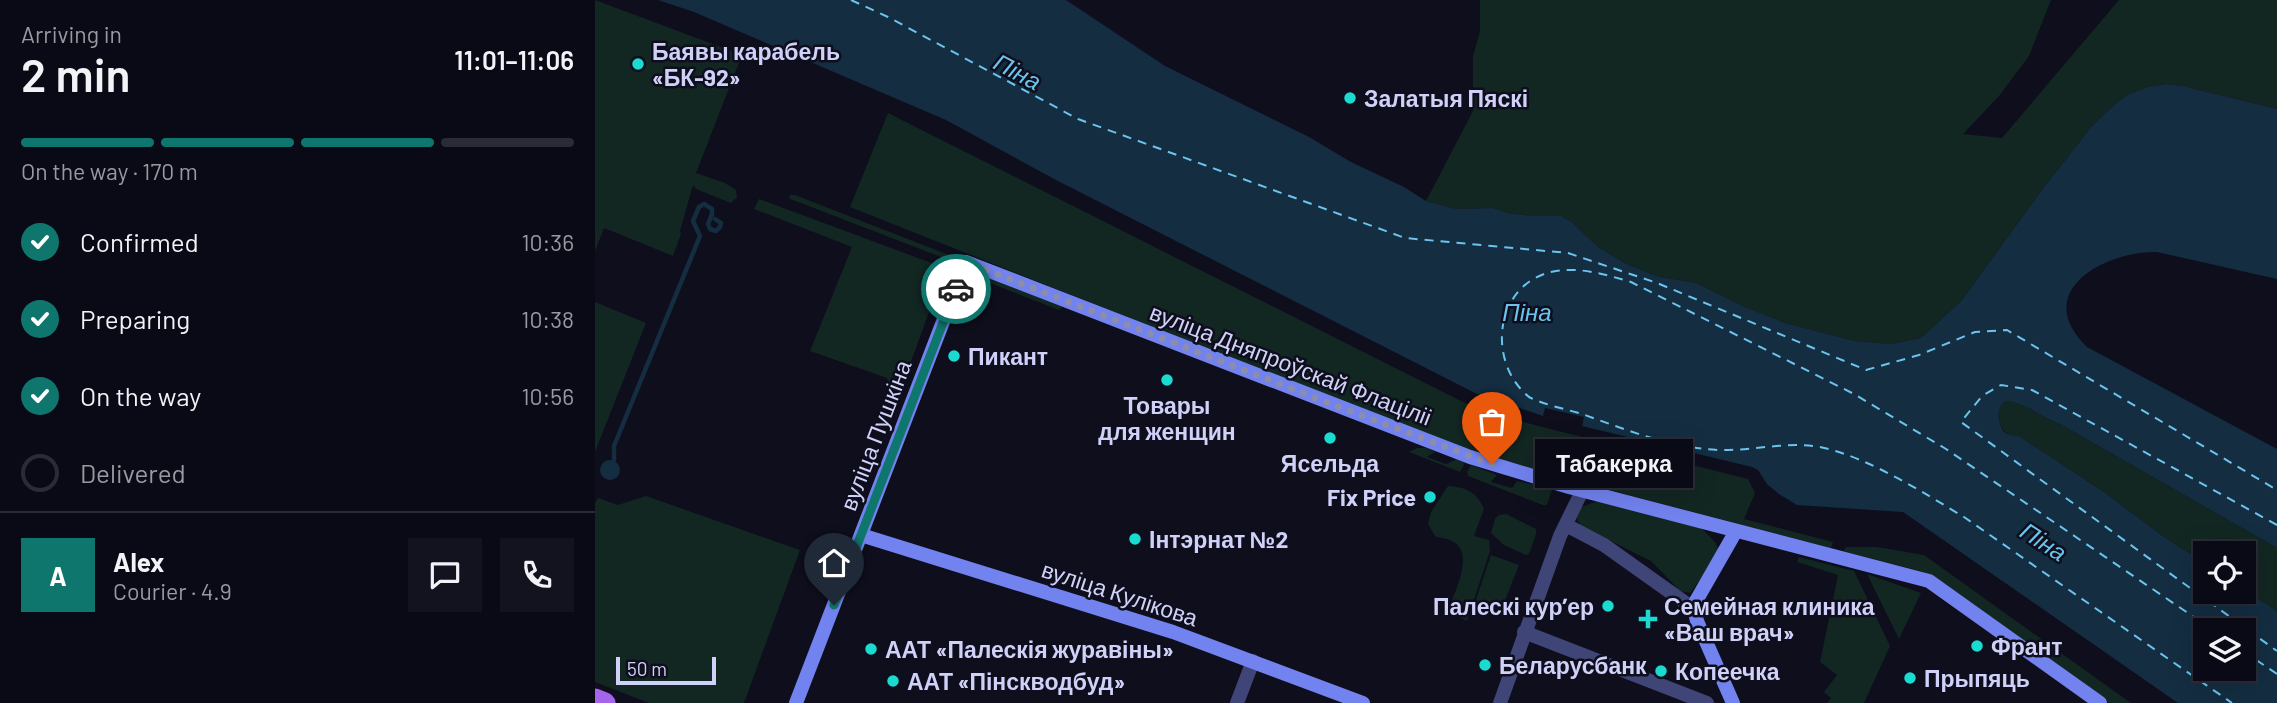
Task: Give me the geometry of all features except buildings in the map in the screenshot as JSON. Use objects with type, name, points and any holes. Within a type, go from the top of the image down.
[{"type":"main road","points":[[595,699],[605,703]]},
{"type":"street","name":"вуліца Дняпроўскай Флаціліі","points":[[966,262],[1470,457],[1582,491],[1929,581],[2100,703]]},
{"type":"street","name":"вуліца Пушкіна","points":[[796,703],[966,262]]},
{"type":"street","points":[[1500,703],[1524,632],[1582,491]]},
{"type":"street","points":[[1566,525],[1604,545],[1694,609]]},
{"type":"street","points":[[1733,703],[1694,609],[1696,601],[1737,531]]},
{"type":"street","name":"вуліца Кулікова","points":[[861,535],[1154,626],[1363,703]]},
{"type":"street","points":[[1524,632],[1707,703]]},
{"type":"street","points":[[1237,703],[1254,661]]},
{"type":"green space","points":[[595,0],[742,55],[696,173],[725,183],[736,190],[737,197],[731,203],[696,189],[693,185],[673,256],[604,228],[595,251]]},
{"type":"green space","points":[[1480,0],[2051,0],[2029,56],[1999,96],[1963,134],[2002,138],[2119,0],[2277,0],[2277,109],[2165,84],[2148,87],[2114,105],[2091,127],[2041,191],[1962,300],[1921,338],[1891,344],[1855,341],[1785,323],[1696,283],[1656,276],[1627,264],[1598,247],[1572,222],[1561,216],[1532,216],[1493,208],[1457,209],[1426,201],[1473,111],[1473,56],[1480,31]]},
{"type":"green space","points":[[888,113],[1483,412],[1748,479],[1755,493],[1744,519],[1833,542],[1831,548],[1472,454],[850,207]]},
{"type":"green space","points":[[790,195],[949,255],[949,258],[793,200],[789,198]]},
{"type":"green space","points":[[759,199],[945,268],[888,425],[879,420],[890,389],[887,378],[810,351],[852,247],[754,209]]},
{"type":"green space","points":[[983,275],[1062,307],[1059,310],[982,280]]},
{"type":"green space","points":[[595,302],[646,323],[595,452]]},
{"type":"green space","points":[[2006,401],[2020,404],[2060,424],[2277,548],[2277,611],[2256,597],[2256,541],[2193,541],[2193,555],[2104,492],[2019,436],[2010,435],[2003,430],[2000,408]]},
{"type":"green space","points":[[1417,448],[1435,452],[1427,457],[1446,464],[1457,459],[1465,463],[1460,472],[1409,452]]},
{"type":"green space","points":[[1471,465],[1497,475],[1491,482],[1512,488],[1517,481],[1552,489],[1547,505],[1468,476]]},
{"type":"green space","points":[[1448,486],[1465,489],[1478,498],[1484,509],[1474,536],[1489,540],[1490,551],[1467,621],[1447,612],[1461,574],[1462,554],[1452,541],[1435,536],[1428,524],[1431,512]]},
{"type":"green space","points":[[646,496],[800,550],[744,703],[649,703],[595,682],[595,503],[598,498],[618,505]]},
{"type":"green space","points":[[1600,500],[1701,528],[1715,542],[1720,553],[1690,593],[1680,591],[1651,561],[1582,527],[1576,518],[1581,507]]},
{"type":"green space","points":[[1506,514],[1536,529],[1529,554],[1504,545],[1491,533],[1495,519]]},
{"type":"green space","points":[[1846,547],[1877,547],[1924,555],[2131,703],[2109,703],[1924,572],[1843,551]]},
{"type":"green space","points":[[1491,555],[1519,565],[1500,613],[1475,603]]},
{"type":"green space","points":[[1799,557],[1854,571],[1890,646],[1864,703],[1827,703],[1831,698],[1824,692],[1837,675],[1820,662],[1838,575],[1797,562]]},
{"type":"green space","points":[[1867,574],[1921,593],[1899,639]]},
{"type":"water","name":"Піна","points":[[658,0],[1066,0],[1165,66],[1309,137],[1426,201],[1457,209],[1493,208],[1532,216],[1561,216],[1572,222],[1598,247],[1627,264],[1656,276],[1696,283],[1785,323],[1855,341],[1891,344],[1921,338],[1962,300],[2091,127],[2128,95],[2148,87],[2166,84],[2277,109],[2277,279],[2157,252],[2136,254],[2097,267],[2081,278],[2070,293],[2066,309],[2071,327],[2087,347],[2277,449],[2277,548],[2027,407],[2006,401],[1998,415],[2003,431],[2019,436],[2193,555],[2193,604],[2256,604],[2256,597],[2277,611],[2277,703],[2178,703],[1903,512],[1797,505],[1767,484],[1758,470],[1752,467],[1582,426],[1584,417],[1545,408],[1543,416],[1475,393],[1056,180],[946,120],[694,12]]},
{"type":"water","points":[[610,460],[617,463],[620,470],[617,477],[610,480],[603,477],[600,470],[603,463]]},
{"type":"waterway","points":[[614,460],[614,446],[700,236],[693,221],[699,207],[704,204],[712,209],[708,224],[710,229],[716,231],[721,223],[715,219]]},
{"type":"ferry route","points":[[851,0],[888,17],[1078,119],[1405,238],[1568,253],[1657,283],[1866,370],[1919,355],[1975,332],[2007,330],[2277,490]]},
{"type":"ferry route","points":[[2193,676],[1964,517],[1894,476],[1857,459],[1807,445],[1719,450],[1684,446],[1634,433],[1529,397],[1515,382],[1506,364],[1502,344],[1503,324],[1509,306],[1520,290],[1536,278],[1556,271],[1585,271],[1631,282],[1854,394],[1946,449],[2195,618]]},
{"type":"ferry route","points":[[2277,525],[2032,390],[2001,385],[1982,396],[1961,422],[2277,651]]},
{"type":"ferry route","points":[[2256,660],[2277,674]]},
{"type":"ferry route","points":[[2200,681],[2232,703]]},
{"type":"way so far","points":[[956,289],[966,262],[1492,464]]},
{"type":"place","name":"Баявы карабель «БК-92»","points":[[638,64]]},
{"type":"place","name":"Залатыя Пяскі","points":[[1350,98]]},
{"type":"place","name":"Пикант","points":[[954,356]]},
{"type":"place","name":"Товары для женщин","points":[[1167,380]]},
{"type":"place","name":"Ясельда","points":[[1330,438]]},
{"type":"place","name":"Табакерка","points":[[1492,464]]},
{"type":"place","name":"Fix Price","points":[[1430,497]]},
{"type":"place","name":"Інтэрнат №2","points":[[1135,539]]},
{"type":"place","name":"Палескі курʼер","points":[[1608,606]]},
{"type":"place","name":"Семейная клиника «Ваш врач»","points":[[1648,619]]},
{"type":"place","name":"Франт","points":[[1977,646]]},
{"type":"place","name":"ААТ «Палескія журавіны»","points":[[871,649]]},
{"type":"place","name":"Беларусбанк","points":[[1485,665]]},
{"type":"place","name":"Копеечка","points":[[1661,671]]},
{"type":"place","name":"Прыпяць","points":[[1910,678]]},
{"type":"place","name":"ААТ «Пінскводбуд»","points":[[893,681]]},
{"type":"route","points":[[834,605],[956,289]]}]
